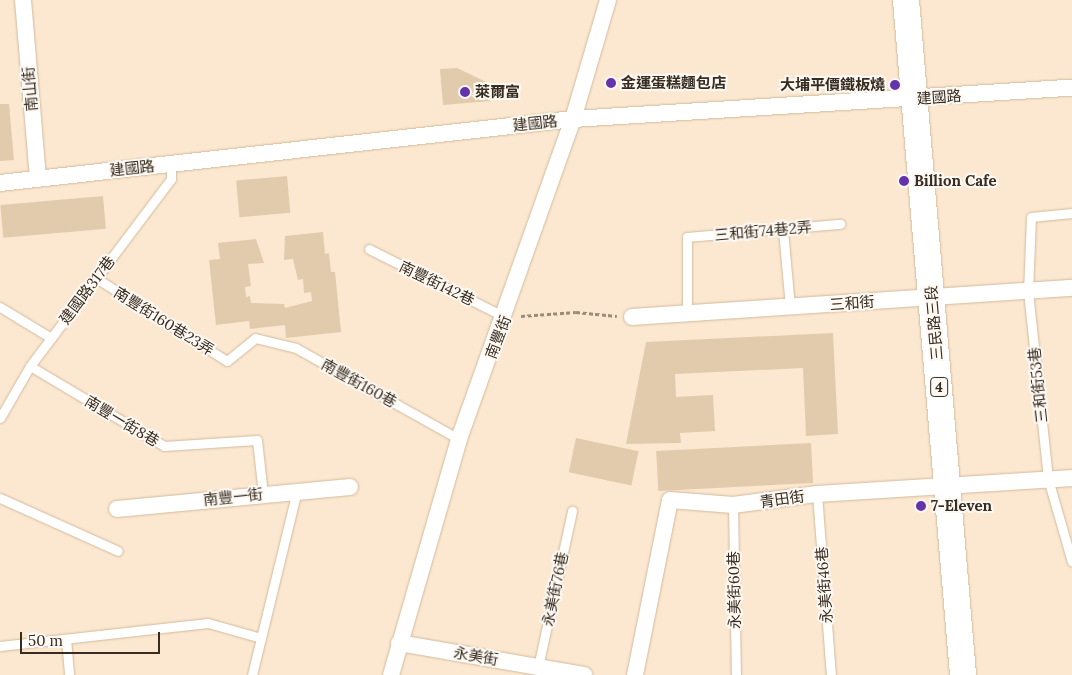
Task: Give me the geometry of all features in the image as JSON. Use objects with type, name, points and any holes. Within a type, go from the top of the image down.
[{"type":"main road","name":"三民路三段","points":[[906,0],[916,99],[963,675]]},
{"type":"street","name":"南山街","points":[[23,0],[38,178]]},
{"type":"street","name":"南豐街","points":[[390,675],[460,439],[506,317],[573,119],[608,0]]},
{"type":"street","name":"建國路","points":[[0,183],[573,119],[1072,88]]},
{"type":"street","name":"三和街","points":[[632,317],[1072,288]]},
{"type":"street","name":"青田街","points":[[635,675],[670,500],[733,505],[817,494],[1072,478]]},
{"type":"street","name":"南豐一街","points":[[117,509],[297,490],[350,487]]},
{"type":"street","name":"永美街","points":[[399,643],[584,675]]},
{"type":"lane","name":"建國路317巷","points":[[0,418],[30,366],[171,179],[172,163]]},
{"type":"lane","name":"三和街53巷","points":[[1072,213],[1032,217],[1028,291],[1048,480],[1072,562]]},
{"type":"lane","name":"三和街74巷2弄","points":[[688,314],[687,237],[840,224]]},
{"type":"lane","points":[[783,230],[790,307]]},
{"type":"lane","name":"南豐街142巷","points":[[369,250],[506,317]]},
{"type":"lane","name":"南豐街160巷23弄","points":[[96,278],[228,361],[255,338]]},
{"type":"lane","points":[[0,308],[51,338]]},
{"type":"lane","name":"南豐街160巷","points":[[255,338],[296,348],[460,439]]},
{"type":"lane","name":"南豐一街8巷","points":[[30,366],[164,446],[257,440],[262,494]]},
{"type":"lane","points":[[252,675],[297,490]]},
{"type":"lane","name":"永美街46巷","points":[[817,494],[831,675]]},
{"type":"lane","points":[[0,498],[118,551]]},
{"type":"lane","name":"永美街60巷","points":[[733,505],[736,675]]},
{"type":"lane","name":"永美街76巷","points":[[538,667],[572,511]]},
{"type":"lane","points":[[0,646],[208,624],[261,638]]},
{"type":"lane","points":[[66,639],[69,675]]},
{"type":"path","points":[[506,317],[576,312],[632,317]]},
{"type":"building","name":"萊爾富","points":[[457,68],[486,82],[490,101],[443,105],[440,69]]},
{"type":"building","points":[[0,104],[9,104],[14,160],[0,161]]},
{"type":"building","points":[[287,176],[290,213],[239,217],[236,180]]},
{"type":"building","points":[[103,196],[106,229],[3,238],[0,205]]},
{"type":"building","points":[[323,232],[325,254],[329,253],[331,272],[335,272],[341,332],[286,338],[285,325],[250,329],[249,321],[216,325],[209,260],[220,259],[218,243],[256,239],[264,263],[248,264],[251,286],[245,287],[246,297],[250,296],[251,303],[284,304],[285,308],[312,301],[311,292],[304,293],[303,279],[298,280],[293,259],[284,260],[285,236]]},
{"type":"building","points":[[833,333],[838,434],[806,436],[803,368],[675,374],[676,397],[713,395],[715,431],[680,433],[681,443],[626,444],[646,342]]},
{"type":"building","points":[[576,438],[639,451],[631,486],[569,472]]},
{"type":"building","points":[[811,443],[813,483],[658,491],[656,451]]},
{"type":"place","name":"金運蛋糕麵包店","points":[[611,83]]},
{"type":"place","name":"大埔平價鐵板燒","points":[[895,85]]},
{"type":"place","name":"萊爾富","points":[[465,92]]},
{"type":"place","name":"Billion Cafe","points":[[904,181]]},
{"type":"place","name":"7-Eleven","points":[[921,506]]}]
